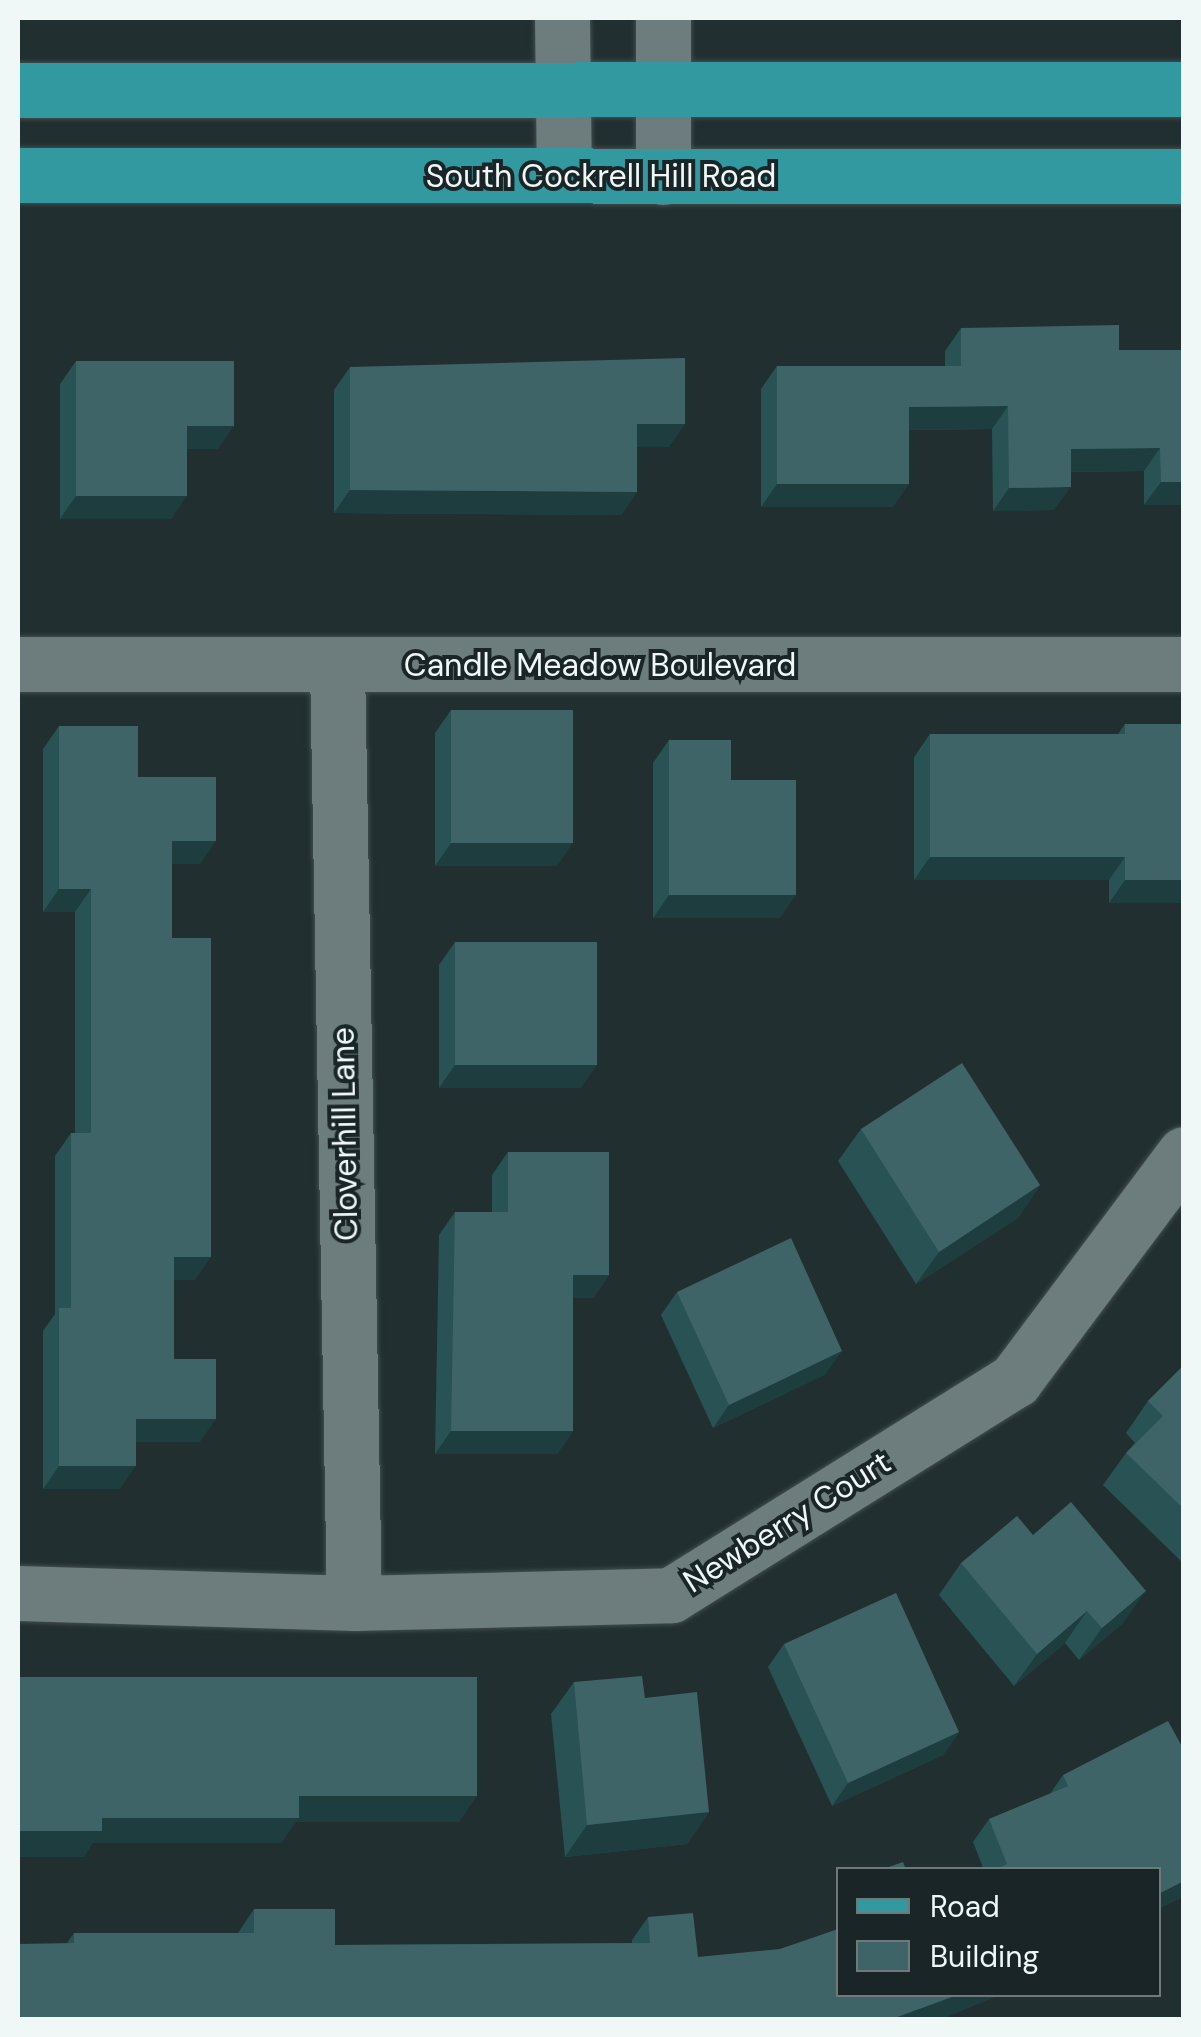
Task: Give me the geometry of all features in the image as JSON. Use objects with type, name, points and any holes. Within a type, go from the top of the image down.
[{"type":"main road","points":[[18,90],[1184,89]]},
{"type":"main road","name":"South Cockrell Hill Road","points":[[18,175],[1184,176]]},
{"type":"street","points":[[562,18],[564,174]]},
{"type":"street","points":[[663,18],[664,177]]},
{"type":"street","name":"Candle Meadow Boulevard","points":[[18,664],[1184,664]]},
{"type":"street","name":"Cloverhill Lane","points":[[337,665],[354,1603]]},
{"type":"street","name":"Newberry Court","points":[[18,1593],[354,1603],[671,1595],[1015,1380],[1184,1154]]},
{"type":"building","points":[[1119,325],[1119,350],[1184,350],[1184,482],[1161,482],[1160,448],[1071,449],[1071,487],[1009,488],[1008,406],[909,407],[909,484],[777,484],[777,366],[961,366],[961,328]]},
{"type":"building","points":[[685,358],[685,424],[637,424],[637,492],[350,490],[350,367]]},
{"type":"building","points":[[76,361],[234,361],[234,426],[187,426],[187,496],[76,496]]},
{"type":"building","points":[[451,710],[573,710],[573,843],[451,843]]},
{"type":"building","points":[[1125,724],[1184,724],[1184,880],[1125,880],[1125,857],[930,857],[930,734],[1125,734]]},
{"type":"building","points":[[59,726],[138,726],[138,777],[216,777],[216,841],[172,841],[172,938],[211,938],[211,1257],[174,1257],[174,1359],[216,1359],[216,1419],[136,1419],[136,1466],[59,1466],[59,1308],[71,1308],[71,1133],[91,1133],[91,889],[59,889]]},
{"type":"building","points":[[669,740],[731,740],[731,780],[796,780],[796,895],[669,895]]},
{"type":"building","points":[[455,942],[597,942],[597,1065],[455,1065]]},
{"type":"building","points":[[962,1063],[1040,1185],[939,1252],[861,1129]]},
{"type":"building","points":[[508,1152],[609,1152],[609,1275],[573,1275],[573,1431],[451,1431],[455,1212],[508,1212]]},
{"type":"building","points":[[791,1238],[842,1351],[729,1405],[677,1292]]},
{"type":"building","points":[[1184,1365],[1184,1509],[1126,1453],[1163,1416],[1148,1401]]},
{"type":"building","points":[[1071,1502],[1146,1591],[1102,1628],[1087,1611],[1037,1654],[961,1563],[1017,1516],[1033,1535]]},
{"type":"building","points":[[896,1593],[959,1732],[848,1783],[784,1644]]},
{"type":"building","points":[[642,1676],[645,1698],[697,1692],[709,1812],[587,1825],[574,1682]]},
{"type":"building","points":[[18,1677],[477,1677],[477,1796],[299,1796],[299,1818],[102,1818],[102,1831],[18,1831]]},
{"type":"building","points":[[1168,1721],[1184,1750],[1184,1881],[1161,1892],[1161,1867],[1000,1867],[1007,1864],[989,1819],[1068,1786],[1063,1775]]},
{"type":"building","points":[[254,1909],[335,1909],[335,1945],[650,1943],[648,1917],[693,1913],[698,1957],[780,1949],[836,1930],[836,1997],[952,1997],[889,2020],[18,2020],[18,1944],[74,1943],[74,1933],[254,1933]]}]
